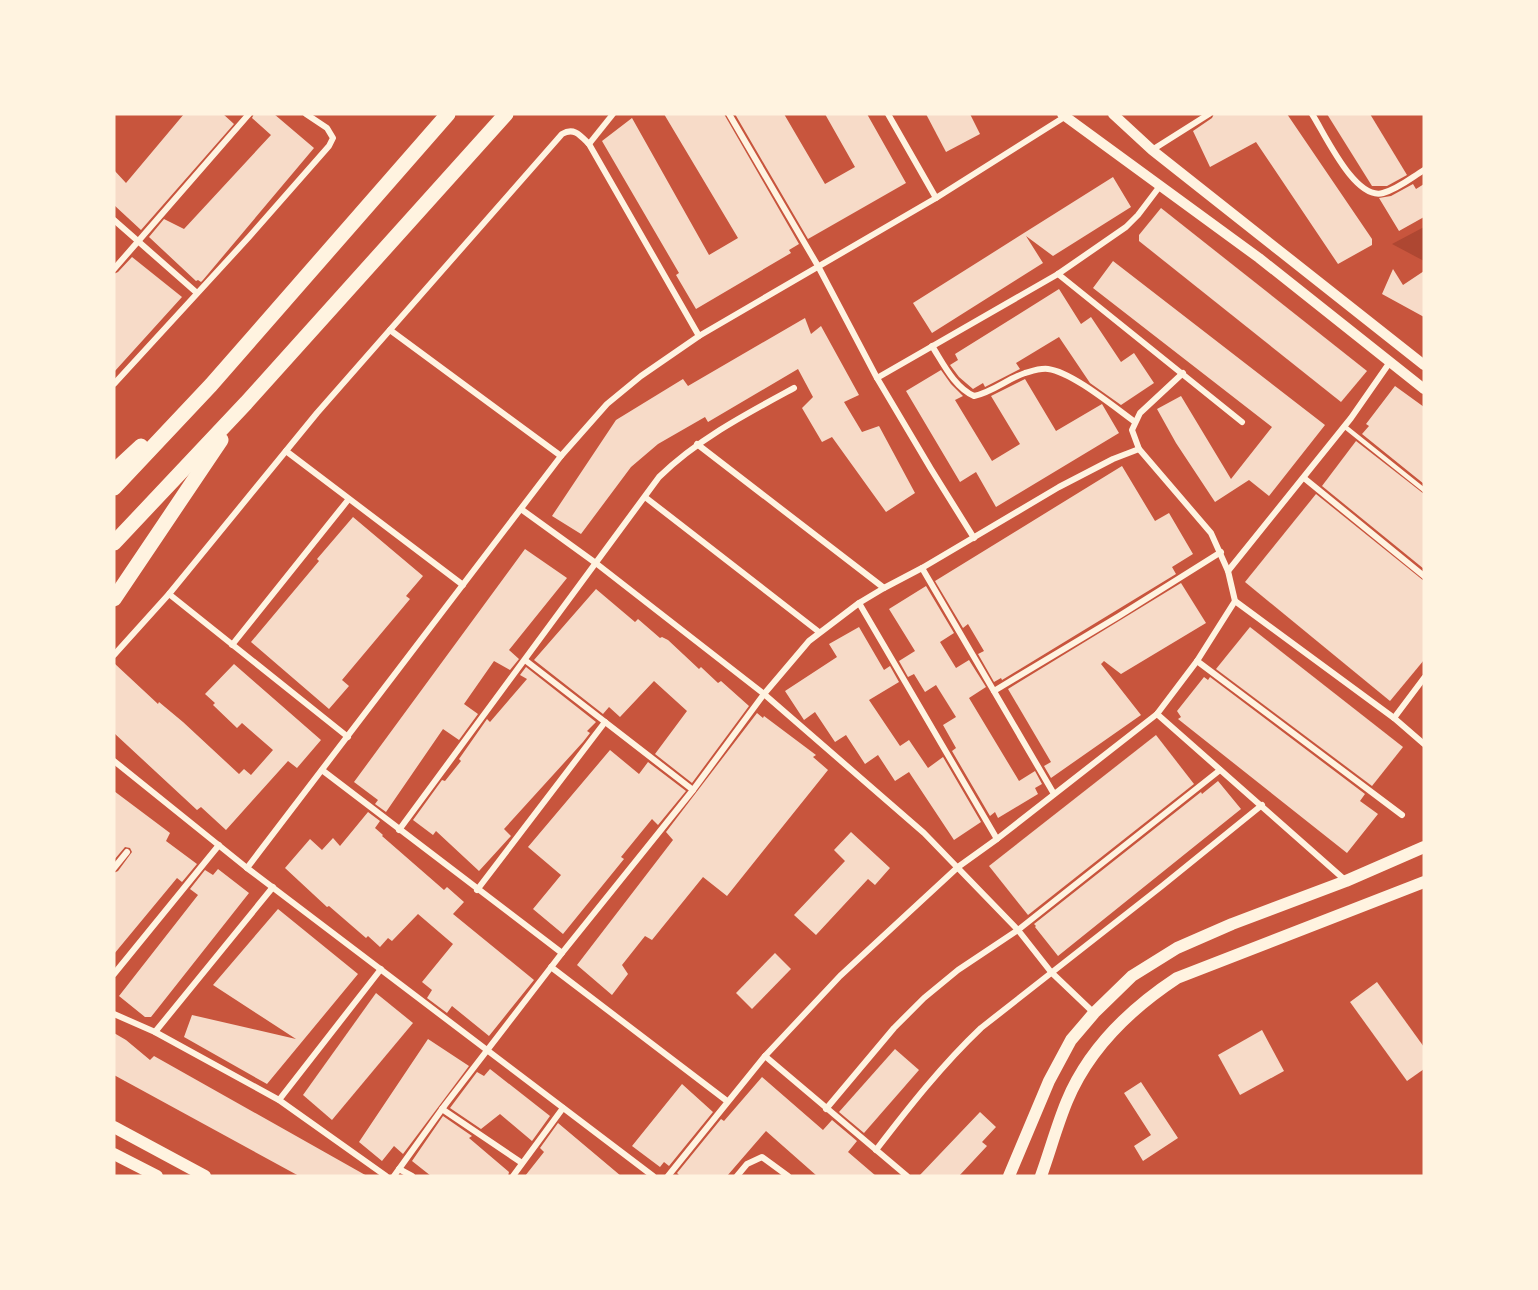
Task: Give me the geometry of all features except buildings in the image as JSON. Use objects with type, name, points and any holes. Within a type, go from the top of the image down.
[{"type":"highway","points":[[114,488],[211,385],[448,114]]},
{"type":"highway","points":[[114,543],[246,403],[506,114]]},
{"type":"highway","points":[[114,471],[211,385]]},
{"type":"highway","points":[[114,599],[246,403]]},
{"type":"main road","points":[[1009,1176],[1049,1081],[1071,1040],[1094,1013],[1132,976],[1177,948],[1232,924],[1346,881],[1424,847]]},
{"type":"main road","points":[[1041,1176],[1067,1100],[1088,1062],[1106,1037],[1152,994],[1177,978],[1424,882]]},
{"type":"main road","points":[[114,1127],[205,1176]]},
{"type":"main road","points":[[114,1154],[157,1176]]},
{"type":"street","points":[[114,268],[249,114]]},
{"type":"street","points":[[114,384],[300,181],[329,146],[333,138],[331,133],[306,114]]},
{"type":"street","points":[[589,144],[613,114]]},
{"type":"street","points":[[729,114],[818,266],[877,378],[974,538]]},
{"type":"street","points":[[888,114],[936,198]]},
{"type":"street","points":[[1113,114],[1152,150],[1424,365]]},
{"type":"street","points":[[1152,150],[1209,114]]},
{"type":"street","points":[[1312,114],[1347,172],[1364,190],[1382,194],[1424,170]]},
{"type":"street","points":[[248,868],[561,456],[607,404],[641,376],[699,336],[936,198],[1065,115],[1268,265],[1424,389]]},
{"type":"street","points":[[114,655],[169,594],[286,451],[390,330],[562,134],[571,130],[589,144],[699,336]]},
{"type":"street","points":[[877,378],[1058,274],[1126,227],[1160,186]]},
{"type":"street","points":[[114,220],[197,293]]},
{"type":"street","points":[[1058,274],[1242,422]]},
{"type":"street","points":[[390,330],[561,456]]},
{"type":"street","points":[[932,346],[956,382],[962,389],[974,396],[986,393],[1022,374],[1047,369],[1080,383],[1135,422]]},
{"type":"street","points":[[1228,571],[1304,478],[1390,362]]},
{"type":"street","points":[[1183,373],[1140,413],[1132,430],[1139,450],[1211,533],[1228,571],[1234,601],[1394,718],[1424,744]]},
{"type":"street","points":[[399,830],[659,477],[697,444],[741,416],[794,388]]},
{"type":"street","points":[[697,444],[884,588]]},
{"type":"street","points":[[394,1176],[442,1109],[551,967],[693,790],[764,694],[819,632],[858,603],[1068,482],[1113,459],[1139,450]]},
{"type":"street","points":[[286,451],[463,585]]},
{"type":"street","points":[[1304,478],[1424,576]]},
{"type":"street","points":[[645,497],[819,632]]},
{"type":"street","points":[[232,645],[348,500]]},
{"type":"street","points":[[521,509],[597,564],[764,694],[924,833],[1018,930],[1051,972],[1094,1013]]},
{"type":"street","points":[[994,691],[1221,552]]},
{"type":"street","points":[[922,568],[1054,794]]},
{"type":"street","points":[[169,594],[348,737]]},
{"type":"street","points":[[668,1176],[765,1056],[840,976],[958,867],[1157,714],[1197,661],[1234,601]]},
{"type":"street","points":[[858,603],[997,839]]},
{"type":"street","points":[[525,660],[693,790]]},
{"type":"street","points":[[1197,661],[1402,815]]},
{"type":"street","points":[[1394,718],[1424,678]]},
{"type":"street","points":[[1157,714],[1346,881]]},
{"type":"street","points":[[477,890],[605,722]]},
{"type":"street","points":[[115,763],[248,868],[653,1176]]},
{"type":"street","points":[[322,770],[562,953]]},
{"type":"street","points":[[826,1109],[894,1028],[924,998],[958,970],[1018,930],[1220,770]]},
{"type":"street","points":[[876,1150],[928,1083],[981,1028],[1262,805]]},
{"type":"street","points":[[114,974],[219,845]]},
{"type":"street","points":[[114,868],[127,852]]},
{"type":"street","points":[[155,1032],[273,887]]},
{"type":"street","points":[[551,967],[727,1101]]},
{"type":"street","points":[[279,1100],[381,969]]},
{"type":"street","points":[[114,1014],[155,1032],[279,1100],[386,1176]]},
{"type":"street","points":[[765,1056],[907,1176]]},
{"type":"street","points":[[513,1176],[563,1108]]},
{"type":"street","points":[[442,1109],[522,1163]]},
{"type":"street","points":[[737,1176],[747,1164],[762,1157],[788,1176]]},
{"type":"street","points":[[399,1169],[412,1176]]},
{"type":"lane","points":[[1344,426],[1424,490]]},
{"type":"shaded area","points":[[1424,227],[1424,261],[1392,244]]}]
